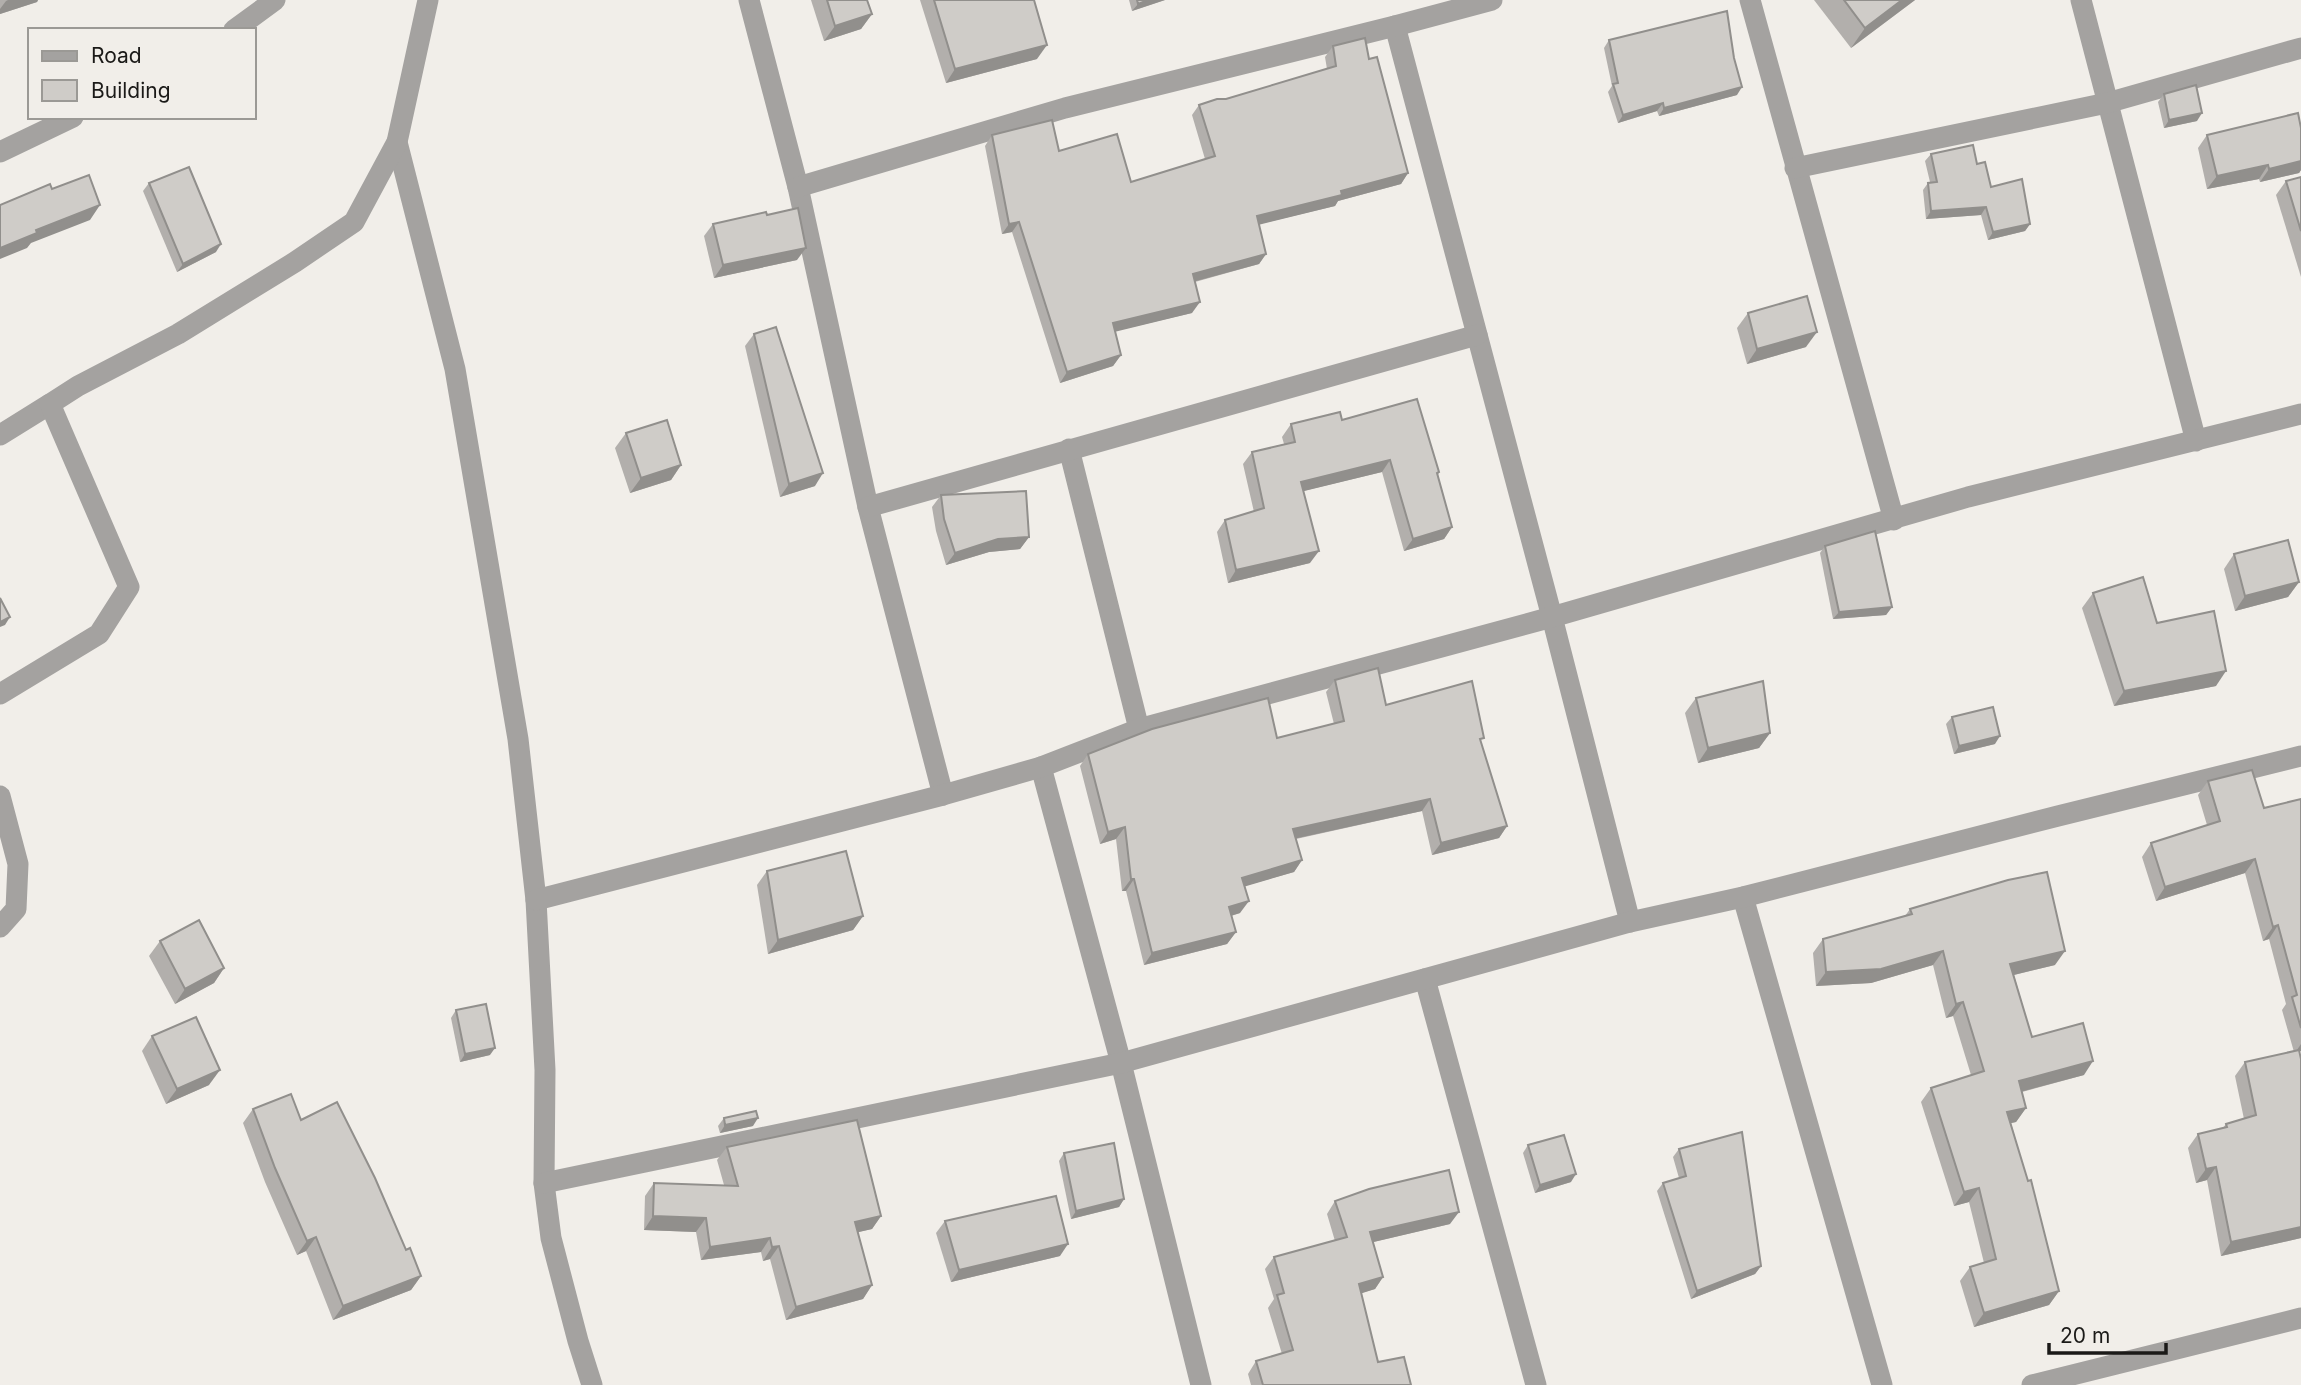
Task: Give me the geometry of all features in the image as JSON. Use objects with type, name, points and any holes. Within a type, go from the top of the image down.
[{"type":"street","points":[[237,28],[275,0]]},
{"type":"street","points":[[0,435],[78,386],[178,334],[354,222],[397,142],[428,0]]},
{"type":"street","points":[[749,0],[798,187],[868,507],[943,795]]},
{"type":"street","points":[[798,187],[1065,107],[1492,0]]},
{"type":"street","points":[[1750,0],[1894,520]]},
{"type":"street","points":[[2081,0],[2196,441]]},
{"type":"street","points":[[1395,26],[1630,922]]},
{"type":"street","points":[[1795,169],[2107,103],[2301,48]]},
{"type":"street","points":[[0,152],[69,119]]},
{"type":"street","points":[[397,142],[455,369],[518,739],[536,900],[545,1069],[544,1184],[551,1238],[592,1385]]},
{"type":"street","points":[[868,507],[1477,335]]},
{"type":"street","points":[[0,694],[99,634],[130,587],[50,404]]},
{"type":"street","points":[[536,900],[943,795],[1041,767],[1139,729],[1552,617],[1968,497],[2301,414]]},
{"type":"street","points":[[1069,449],[1139,729]]},
{"type":"street","points":[[544,1184],[1121,1063],[1630,922],[1744,897],[2301,756]]},
{"type":"street","points":[[1041,767],[1121,1063],[1201,1385]]},
{"type":"street","points":[[0,796],[18,864],[16,909],[0,927]]},
{"type":"street","points":[[1744,897],[1882,1385]]},
{"type":"street","points":[[1425,979],[1535,1385]]},
{"type":"street","points":[[2032,1385],[2301,1318]]},
{"type":"building","points":[[827,0],[867,0],[872,14],[835,26]]},
{"type":"building","points":[[934,0],[1034,0],[1047,45],[955,69]]},
{"type":"building","points":[[1844,0],[1902,0],[1865,28]]},
{"type":"building","points":[[1727,11],[1734,58],[1742,87],[1664,108],[1663,103],[1623,115],[1613,84],[1618,83],[1609,40]]},
{"type":"building","points":[[1365,38],[1369,59],[1377,57],[1408,173],[1341,191],[1342,195],[1257,216],[1266,254],[1193,274],[1200,302],[1113,323],[1121,355],[1067,372],[1019,222],[1009,224],[992,135],[1052,120],[1059,151],[1117,134],[1131,182],[1215,156],[1199,105],[1336,66],[1333,46]]},
{"type":"building","points":[[2196,85],[2202,113],[2169,120],[2164,94]]},
{"type":"building","points":[[2298,113],[2301,161],[2269,169],[2268,165],[2217,176],[2207,135]]},
{"type":"building","points":[[1973,145],[1977,164],[1985,162],[1991,187],[2022,179],[2030,224],[1993,232],[1986,207],[1931,211],[1928,183],[1937,182],[1931,154]]},
{"type":"building","points":[[189,167],[221,244],[183,264],[149,183]]},
{"type":"building","points":[[89,175],[100,205],[36,230],[37,233],[0,248],[0,205],[50,184],[52,189]]},
{"type":"building","points":[[2301,177],[2301,231],[2286,181]]},
{"type":"building","points":[[798,208],[806,248],[723,265],[713,224]]},
{"type":"building","points":[[1807,296],[1817,332],[1757,349],[1748,313]]},
{"type":"building","points":[[776,327],[823,473],[789,484],[754,334]]},
{"type":"building","points":[[1417,399],[1452,527],[1413,539],[1390,460],[1301,482],[1319,551],[1236,570],[1225,520],[1264,508],[1252,452],[1295,442],[1291,424],[1340,412],[1342,420]]},
{"type":"building","points":[[667,420],[681,465],[641,478],[626,433]]},
{"type":"building","points":[[1026,491],[1029,537],[998,539],[955,553],[944,519],[941,495]]},
{"type":"building","points":[[1875,531],[1892,607],[1839,612],[1825,546]]},
{"type":"building","points":[[2288,540],[2299,582],[2245,596],[2234,554]]},
{"type":"building","points":[[2143,577],[2157,623],[2214,611],[2226,671],[2124,691],[2093,593]]},
{"type":"building","points":[[0,598],[10,617],[0,622]]},
{"type":"building","points":[[1378,668],[1386,705],[1472,681],[1484,738],[1480,739],[1507,826],[1441,843],[1430,799],[1293,829],[1302,860],[1242,878],[1249,901],[1229,907],[1236,932],[1152,953],[1134,879],[1131,879],[1125,827],[1108,832],[1088,754],[1152,729],[1268,698],[1277,738],[1344,721],[1335,680]]},
{"type":"building","points":[[1763,681],[1770,733],[1708,748],[1696,698]]},
{"type":"building","points":[[1993,707],[2000,736],[1959,746],[1952,717]]},
{"type":"building","points":[[2252,770],[2264,808],[2301,799],[2301,1028],[2292,997],[2297,995],[2278,925],[2273,927],[2255,859],[2165,887],[2151,843],[2220,821],[2208,781]]},
{"type":"building","points":[[846,851],[863,916],[778,940],[767,871]]},
{"type":"building","points":[[2047,872],[2065,951],[2010,964],[2032,1037],[2083,1023],[2093,1061],[2019,1081],[2026,1108],[2007,1112],[2028,1181],[2031,1180],[2059,1291],[1984,1313],[1970,1267],[1996,1259],[1979,1188],[1964,1192],[1931,1088],[1984,1071],[1963,1002],[1956,1004],[1943,951],[1881,969],[1826,972],[1823,939],[1912,914],[1910,909],[2008,880]]},
{"type":"building","points":[[199,920],[224,968],[185,989],[160,941]]},
{"type":"building","points":[[486,1004],[495,1048],[465,1054],[456,1010]]},
{"type":"building","points":[[196,1017],[220,1070],[177,1089],[152,1036]]},
{"type":"building","points":[[2299,1050],[2301,1227],[2231,1242],[2216,1167],[2206,1169],[2198,1134],[2227,1127],[2226,1124],[2256,1115],[2245,1062]]},
{"type":"building","points":[[291,1094],[301,1120],[337,1102],[375,1178],[406,1250],[410,1248],[421,1276],[343,1306],[316,1237],[307,1241],[253,1109]]},
{"type":"building","points":[[756,1111],[758,1118],[725,1125],[724,1118]]},
{"type":"building","points":[[857,1120],[881,1216],[855,1222],[872,1285],[796,1307],[779,1246],[772,1247],[770,1238],[710,1247],[706,1218],[653,1216],[654,1183],[738,1186],[727,1147]]},
{"type":"building","points":[[1742,1132],[1761,1266],[1697,1291],[1663,1183],[1686,1176],[1679,1149]]},
{"type":"building","points":[[1564,1135],[1576,1174],[1540,1185],[1528,1145]]},
{"type":"building","points":[[1114,1143],[1124,1199],[1076,1211],[1064,1153]]},
{"type":"building","points":[[1449,1170],[1459,1212],[1370,1232],[1383,1277],[1359,1284],[1378,1362],[1404,1357],[1411,1385],[1263,1385],[1256,1361],[1293,1350],[1277,1295],[1284,1293],[1274,1257],[1347,1237],[1335,1201],[1369,1189]]},
{"type":"building","points":[[1056,1196],[1068,1244],[959,1270],[945,1221]]}]
